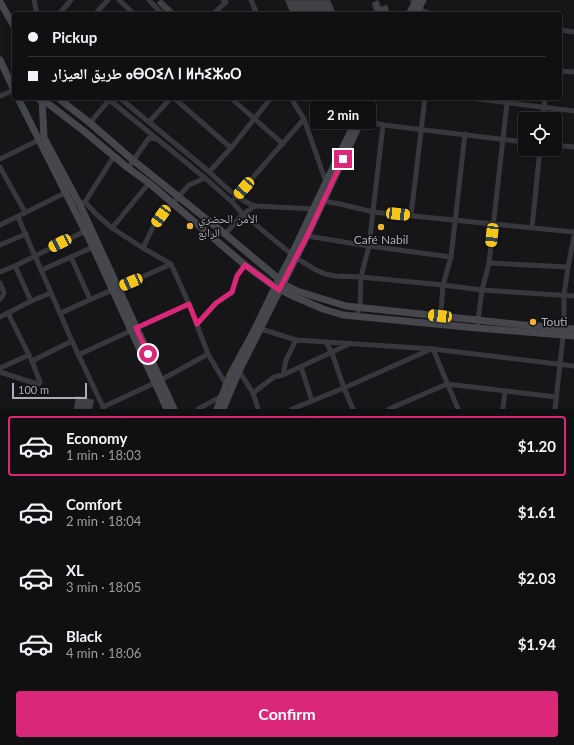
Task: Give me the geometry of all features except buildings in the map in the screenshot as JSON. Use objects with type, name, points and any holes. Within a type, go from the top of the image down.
[{"type":"main road","points":[[415,6],[423,0]]},
{"type":"main road","points":[[0,2],[12,23]]},
{"type":"main road","points":[[0,60],[12,84]]},
{"type":"main road","points":[[19,100],[69,191],[85,231],[115,289],[158,381],[174,409]]},
{"type":"main road","points":[[41,100],[43,116],[41,139]]},
{"type":"main road","points":[[42,100],[149,183],[245,265],[323,309],[342,315],[477,328],[564,331],[574,329]]},
{"type":"main road","points":[[61,100],[225,234],[279,285],[346,306],[524,325],[564,331],[574,336]]},
{"type":"main road","points":[[223,409],[228,387],[294,256],[366,100]]},
{"type":"main road","points":[[359,118],[372,100]]},
{"type":"main road","points":[[43,116],[46,109],[54,108]]},
{"type":"main road","points":[[294,256],[307,236],[323,202],[328,184]]},
{"type":"main road","points":[[69,191],[82,203],[115,289]]},
{"type":"main road","points":[[217,409],[222,396],[239,371],[258,328]]},
{"type":"main road","points":[[158,381],[167,409]]},
{"type":"street","points":[[34,0],[37,12]]},
{"type":"street","points":[[61,12],[71,0]]},
{"type":"street","points":[[97,12],[108,0]]},
{"type":"street","points":[[119,0],[132,12]]},
{"type":"street","points":[[148,0],[160,12]]},
{"type":"street","points":[[251,0],[256,12]]},
{"type":"street","points":[[214,12],[225,1]]},
{"type":"street","points":[[415,6],[428,12]]},
{"type":"street","points":[[562,30],[574,32]]},
{"type":"street","points":[[562,71],[574,72]]},
{"type":"street","points":[[0,96],[12,89]]},
{"type":"street","points":[[90,123],[107,100]]},
{"type":"street","points":[[109,100],[205,178],[243,214],[294,256],[316,270],[335,276],[361,277],[482,290],[574,296]]},
{"type":"street","points":[[122,100],[236,196],[249,204],[255,206],[314,210]]},
{"type":"street","points":[[149,122],[170,100]]},
{"type":"street","points":[[174,100],[231,148]]},
{"type":"street","points":[[233,100],[282,144]]},
{"type":"street","points":[[209,172],[231,148],[269,100]]},
{"type":"street","points":[[292,100],[304,118],[328,184]]},
{"type":"street","points":[[411,216],[425,100]]},
{"type":"street","points":[[485,100],[574,111]]},
{"type":"street","points":[[544,112],[545,100]]},
{"type":"street","points":[[477,328],[482,290],[489,263],[507,103]]},
{"type":"street","points":[[232,202],[304,118]]},
{"type":"street","points":[[359,118],[383,124],[518,141]]},
{"type":"street","points":[[356,316],[360,308],[361,277],[369,246],[383,124]]},
{"type":"street","points":[[159,140],[164,134]]},
{"type":"street","points":[[440,324],[443,285],[451,258],[465,134]]},
{"type":"street","points":[[128,168],[150,138],[159,140]]},
{"type":"street","points":[[0,159],[41,139]]},
{"type":"street","points":[[562,146],[574,147]]},
{"type":"street","points":[[114,156],[82,203],[112,228],[171,264],[189,304],[208,354],[228,387]]},
{"type":"street","points":[[532,228],[539,156]]},
{"type":"street","points":[[0,167],[25,212]]},
{"type":"street","points":[[143,248],[154,225],[169,206],[173,204],[189,185],[205,178]]},
{"type":"street","points":[[112,228],[149,183]]},
{"type":"street","points":[[0,225],[69,191]]},
{"type":"street","points":[[323,202],[340,204],[373,212],[574,232]]},
{"type":"street","points":[[225,234],[243,214],[255,206]]},
{"type":"street","points":[[18,217],[78,355],[103,408],[208,354]]},
{"type":"street","points":[[0,272],[85,231]]},
{"type":"street","points":[[0,245],[26,234]]},
{"type":"street","points":[[307,236],[451,258]]},
{"type":"street","points":[[556,409],[556,397],[564,331],[564,295],[574,237]]},
{"type":"street","points":[[42,270],[93,247]]},
{"type":"street","points":[[70,257],[90,299]]},
{"type":"street","points":[[489,263],[568,267]]},
{"type":"street","points":[[61,313],[171,264]]},
{"type":"street","points":[[197,324],[216,303],[232,292],[237,276],[245,265]]},
{"type":"street","points":[[15,266],[31,301]]},
{"type":"street","points":[[0,283],[4,293],[0,299]]},
{"type":"street","points":[[0,317],[31,301],[51,293]]},
{"type":"street","points":[[78,355],[189,304]]},
{"type":"street","points":[[0,372],[36,384],[39,384],[40,381],[32,361],[8,313]]},
{"type":"street","points":[[258,328],[296,340],[432,349],[574,366]]},
{"type":"street","points":[[283,375],[286,360],[296,340]]},
{"type":"street","points":[[32,361],[72,341]]},
{"type":"street","points":[[326,342],[332,353],[353,409]]},
{"type":"street","points":[[253,393],[274,377],[283,375],[349,344]]},
{"type":"street","points":[[432,349],[457,409]]},
{"type":"street","points":[[292,409],[432,349]]},
{"type":"street","points":[[0,368],[29,355]]},
{"type":"street","points":[[301,367],[312,401]]},
{"type":"street","points":[[239,371],[253,393],[258,409]]},
{"type":"street","points":[[389,409],[447,384],[556,397]]},
{"type":"street","points":[[503,409],[505,390]]},
{"type":"street","points":[[198,409],[222,396]]},
{"type":"place","name":"الأمن الحضري الرابع","points":[[190,226]]},
{"type":"place","name":"Café Nabil","points":[[381,227]]},
{"type":"place","name":"Touti","points":[[533,322]]},
{"type":"route","points":[[148,354],[136,328],[189,304],[197,324],[216,303],[232,292],[237,276],[245,265],[279,290],[307,236],[343,159]]}]
